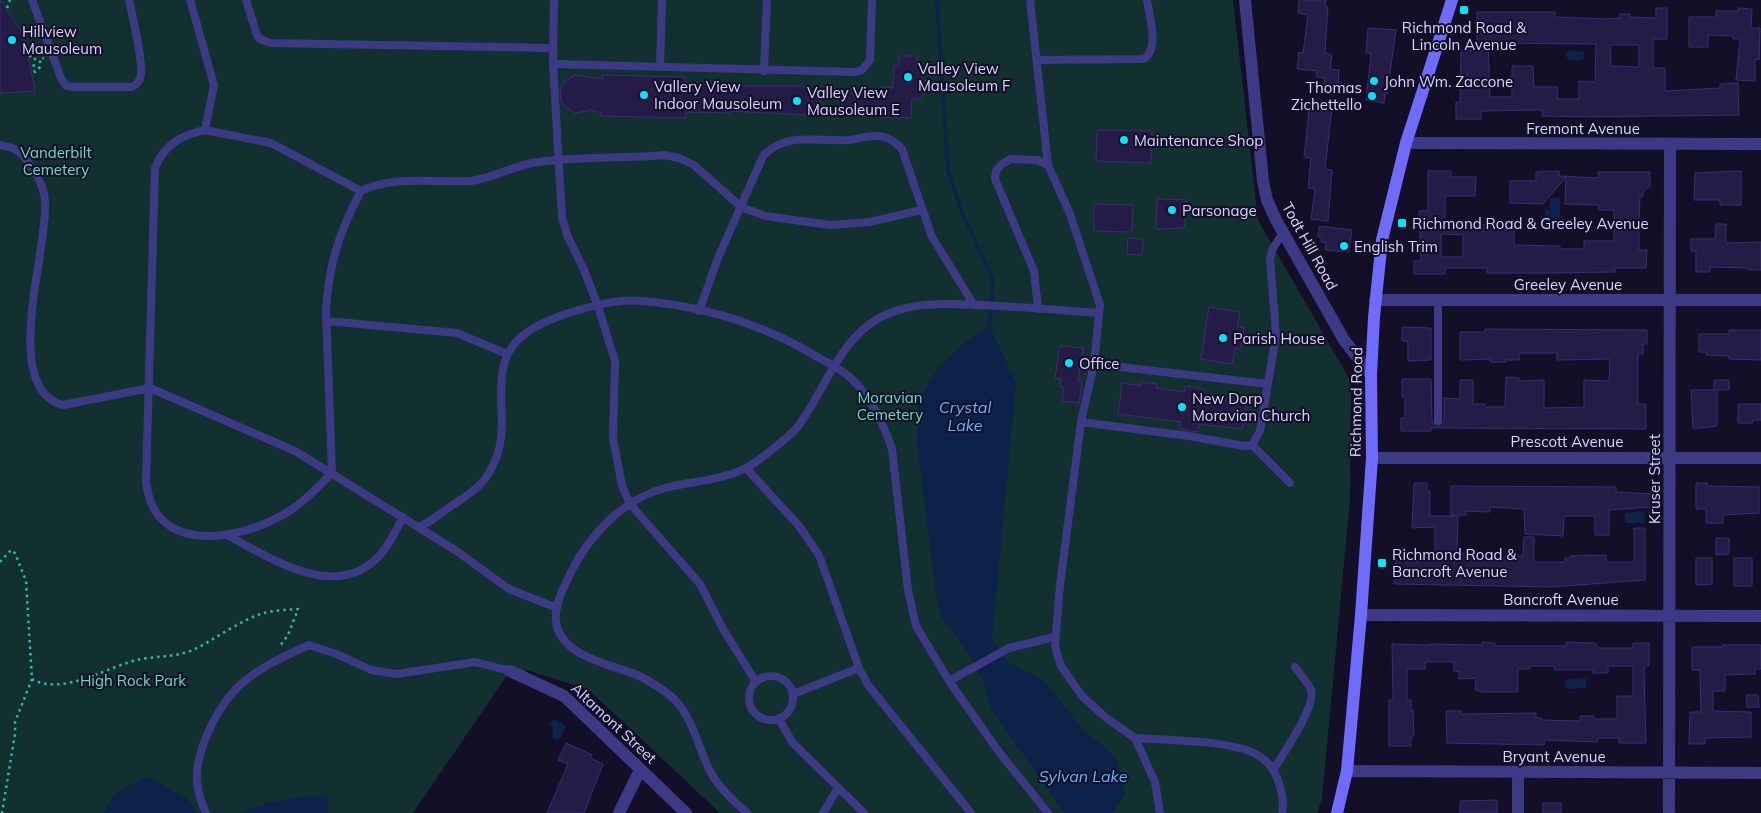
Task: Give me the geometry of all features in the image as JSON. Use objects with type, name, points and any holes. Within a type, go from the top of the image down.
[{"type":"main road","name":"Richmond Road","points":[[1337,813],[1347,771],[1361,615],[1372,458],[1371,376],[1375,300],[1382,240],[1406,143],[1452,0]]},
{"type":"street","name":"Todt Hill Road","points":[[1245,0],[1263,181],[1267,200],[1344,340],[1371,376]]},
{"type":"street","name":"Fremont Avenue","points":[[1406,143],[1761,144]]},
{"type":"street","name":"Kruser Street","points":[[1669,813],[1670,144]]},
{"type":"street","name":"Greeley Avenue","points":[[1375,300],[1761,300]]},
{"type":"street","name":"Prescott Avenue","points":[[1372,458],[1761,458]]},
{"type":"street","name":"Bancroft Avenue","points":[[1361,615],[1761,616]]},
{"type":"street","name":"Altamont Street","points":[[510,671],[564,696],[686,813]]},
{"type":"street","points":[[619,813],[640,770]]},
{"type":"street","name":"Bryant Avenue","points":[[1347,771],[1761,772]]},
{"type":"street","points":[[1518,772],[1518,813]]},
{"type":"lane","points":[[32,0],[61,78],[66,86],[74,88],[132,87],[139,81],[141,73],[129,0]]},
{"type":"lane","points":[[190,0],[214,85],[205,130]]},
{"type":"lane","points":[[246,0],[256,35],[270,43],[552,48]]},
{"type":"lane","points":[[554,0],[552,48],[559,196],[564,226],[598,306],[616,361],[612,438],[622,486],[630,504],[700,584],[723,629],[756,682]]},
{"type":"lane","points":[[660,66],[662,0]]},
{"type":"lane","points":[[764,71],[767,0]]},
{"type":"lane","points":[[553,64],[854,72],[862,70],[870,60],[872,0]]},
{"type":"lane","points":[[1030,0],[1048,166],[1083,250],[1100,305],[1094,364],[1081,422],[1054,638],[1061,666],[1070,682],[1105,717],[1135,738],[1156,782],[1160,813]]},
{"type":"lane","points":[[1037,60],[1137,61],[1144,59],[1149,56],[1152,44],[1147,0]]},
{"type":"lane","points":[[361,191],[271,143],[205,130],[193,132],[170,145],[160,154],[155,168],[146,481],[148,496],[154,510],[164,523],[178,531],[202,535],[229,536],[259,527],[284,514],[307,498],[332,472],[326,321],[328,283],[334,250],[344,223],[361,191],[373,186],[398,182],[472,181],[530,164],[557,160],[664,156],[679,158],[694,165],[741,208],[774,218],[830,225],[870,222],[921,210]]},
{"type":"lane","points":[[698,310],[763,156],[771,148],[794,139],[846,140],[878,135],[895,141],[902,149],[908,160],[921,210],[932,237],[978,305]]},
{"type":"lane","points":[[0,144],[15,147],[26,159],[44,191],[46,204],[26,320],[31,376],[42,395],[50,402],[63,405],[150,388],[296,451],[403,517],[509,589],[556,608]]},
{"type":"lane","points":[[1038,309],[1034,271],[995,179],[996,171],[1002,164],[1011,159],[1037,160],[1048,166]]},
{"type":"lane","points":[[1252,445],[1260,431],[1276,335],[1270,258],[1273,248],[1283,232]]},
{"type":"lane","points":[[418,527],[466,496],[484,481],[496,461],[502,437],[502,378],[507,354],[521,337],[545,322],[575,310],[640,300],[698,310],[757,326],[798,345],[834,366],[853,380],[865,394],[885,429],[893,458],[911,608],[916,626],[949,681],[1000,752],[1048,813]]},
{"type":"lane","points":[[1438,300],[1438,421]]},
{"type":"lane","points":[[747,813],[721,788],[712,775],[686,715],[671,696],[640,676],[591,659],[575,650],[564,639],[556,623],[556,608],[579,558],[601,528],[630,504],[664,488],[724,476],[746,468],[798,427],[837,359],[863,331],[887,314],[915,304],[1003,306],[1099,313]]},
{"type":"lane","points":[[326,321],[457,333],[507,354]]},
{"type":"lane","points":[[1094,364],[1268,384]]},
{"type":"lane","points":[[1081,422],[1189,436],[1244,446],[1252,445]]},
{"type":"lane","points":[[1252,445],[1290,483]]},
{"type":"lane","points":[[746,468],[799,526],[819,555],[859,668],[868,685],[972,813]]},
{"type":"lane","points":[[229,536],[274,560],[308,573],[331,577],[347,577],[362,570],[379,556],[403,517]]},
{"type":"lane","points":[[949,681],[1001,652],[1054,638]]},
{"type":"lane","points":[[206,813],[197,784],[200,756],[216,716],[236,689],[263,668],[292,653],[309,646],[339,655],[371,670],[397,674],[475,662],[510,671]]},
{"type":"lane","points":[[793,694],[859,668]]},
{"type":"lane","points":[[1274,769],[1296,733],[1311,698],[1311,690],[1295,668]]},
{"type":"lane","points":[[768,676],[781,678],[791,687],[793,694],[792,706],[785,716],[779,719],[764,720],[752,710],[749,696],[756,682],[768,676]]},
{"type":"lane","points":[[779,719],[792,742],[864,813]]},
{"type":"lane","points":[[1135,738],[1214,744],[1246,750],[1259,755],[1274,769],[1282,793],[1282,813]]},
{"type":"lane","points":[[822,813],[838,788]]},
{"type":"path","points":[[7,8],[10,0]]},
{"type":"path","points":[[29,56],[33,56],[36,60],[35,72],[40,67],[40,59]]},
{"type":"path","points":[[0,562],[11,550],[16,553],[26,581],[32,679],[15,722],[15,734],[2,813]]},
{"type":"path","points":[[32,679],[43,686],[108,672],[140,659],[167,658],[191,651],[263,613],[298,609],[288,635],[278,648]]},
{"type":"green space","name":"Moravian Cemetery","points":[[0,0],[1233,0],[1258,220],[1351,382],[1350,499],[1322,799],[1317,813],[720,813],[589,690],[527,670],[525,673],[512,668],[413,813],[0,813]]},
{"type":"water","points":[[1572,50],[1584,52],[1585,58],[1580,61],[1568,60],[1565,53]]},
{"type":"water","points":[[1550,198],[1560,198],[1560,218],[1545,218],[1545,210],[1550,210]]},
{"type":"water","name":"Crystal Lake","points":[[990,327],[1016,383],[992,639],[1007,662],[1040,678],[1062,702],[1081,729],[1116,758],[1125,794],[1112,813],[1065,813],[991,709],[982,678],[970,656],[941,616],[936,593],[917,443],[918,402],[939,366],[963,344]]},
{"type":"water","points":[[1639,511],[1645,513],[1645,523],[1625,523],[1625,513]]},
{"type":"water","points":[[1586,678],[1586,688],[1565,689],[1565,679]]},
{"type":"water","points":[[555,719],[567,727],[562,732],[561,738],[557,740],[552,737],[553,730],[549,723]]},
{"type":"water","points":[[147,777],[188,799],[197,813],[103,813],[115,793]]},
{"type":"water","points":[[314,795],[327,797],[328,813],[240,813],[271,802]]},
{"type":"building","name":"Hillview Mausoleum","points":[[0,0],[21,31],[27,49],[35,91],[0,93]]},
{"type":"building","points":[[1299,0],[1326,0],[1325,6],[1328,7],[1325,53],[1332,55],[1330,69],[1339,70],[1338,86],[1324,84],[1325,78],[1316,77],[1317,71],[1297,69],[1299,52],[1303,53],[1308,15],[1298,13]]},
{"type":"building","points":[[1656,8],[1667,8],[1667,39],[1653,39],[1653,68],[1665,68],[1665,91],[1720,88],[1720,84],[1738,83],[1739,115],[1542,116],[1542,110],[1481,111],[1481,119],[1456,119],[1456,102],[1460,102],[1461,51],[1477,50],[1477,12],[1555,12],[1555,17],[1606,19],[1620,18],[1620,14],[1630,14],[1630,17],[1656,18]],"holes":[[[1488,43],[1596,44],[1595,82],[1579,81],[1579,99],[1557,99],[1558,87],[1534,87],[1533,66],[1512,66],[1512,97],[1490,97]],[[1610,45],[1639,45],[1639,67],[1611,66]]]},
{"type":"building","points":[[1738,8],[1752,9],[1751,28],[1760,28],[1759,60],[1755,59],[1755,81],[1736,80],[1740,39],[1733,39],[1733,36],[1708,35],[1708,47],[1689,47],[1689,17],[1716,17],[1716,11],[1738,11]]},
{"type":"building","points":[[1368,28],[1396,30],[1387,94],[1385,94],[1384,103],[1366,100],[1371,56],[1370,53],[1366,53]]},
{"type":"building","name":"Valley View Mausoleum F","points":[[899,56],[917,56],[917,66],[922,67],[922,99],[912,99],[911,118],[879,117],[879,111],[869,111],[869,108],[842,107],[843,93],[880,93],[880,87],[893,88],[894,66],[899,66]]},
{"type":"building","points":[[575,75],[603,79],[603,75],[685,77],[685,82],[731,84],[731,86],[810,86],[810,92],[820,92],[820,110],[809,110],[809,115],[730,111],[730,113],[686,112],[686,118],[601,116],[601,113],[592,110],[575,113],[564,106],[561,101],[560,91],[564,82]]},
{"type":"building","points":[[1310,102],[1324,104],[1324,107],[1332,108],[1325,169],[1332,170],[1328,221],[1311,219],[1315,189],[1308,188],[1311,158],[1304,157]]},
{"type":"building","name":"Maintenance Shop","points":[[1097,130],[1152,131],[1151,163],[1096,161]]},
{"type":"building","points":[[1428,171],[1451,171],[1451,177],[1476,177],[1475,196],[1445,196],[1445,225],[1514,224],[1514,245],[1560,246],[1560,249],[1584,249],[1584,241],[1614,241],[1614,210],[1599,210],[1598,205],[1565,204],[1566,177],[1543,204],[1510,203],[1510,181],[1536,181],[1536,172],[1559,171],[1559,176],[1598,178],[1598,172],[1650,172],[1650,186],[1643,192],[1643,196],[1640,196],[1639,250],[1647,250],[1646,268],[1615,268],[1615,272],[1487,273],[1487,268],[1445,268],[1445,274],[1414,274],[1414,261],[1421,261],[1419,211],[1428,211]],"holes":[[[1441,234],[1463,235],[1463,257],[1441,257]]]},
{"type":"building","points":[[1741,171],[1741,205],[1720,205],[1720,200],[1694,200],[1695,173]]},
{"type":"building","name":"Parsonage","points":[[1157,199],[1187,200],[1184,228],[1156,229]]},
{"type":"building","points":[[1094,204],[1133,205],[1132,232],[1094,231]]},
{"type":"building","points":[[1716,224],[1726,224],[1726,243],[1761,242],[1761,270],[1710,267],[1710,272],[1696,272],[1696,251],[1691,251],[1691,239],[1715,239]]},
{"type":"building","points":[[1319,226],[1352,230],[1349,252],[1325,250],[1326,243],[1321,242],[1322,237],[1318,237]]},
{"type":"building","points":[[1128,238],[1143,239],[1142,255],[1127,254]]},
{"type":"building","name":"Parish House","points":[[1209,307],[1240,312],[1237,327],[1244,328],[1241,349],[1235,348],[1232,364],[1201,359]]},
{"type":"building","points":[[1402,327],[1431,328],[1431,360],[1408,361],[1408,341],[1402,341]]},
{"type":"building","points":[[1485,329],[1647,330],[1647,344],[1643,344],[1643,354],[1638,354],[1638,404],[1646,404],[1646,429],[1431,428],[1431,431],[1401,431],[1401,418],[1405,418],[1405,397],[1402,397],[1402,379],[1431,379],[1432,421],[1438,427],[1444,421],[1444,398],[1460,399],[1460,380],[1473,380],[1473,404],[1485,404],[1485,407],[1505,407],[1506,377],[1519,378],[1519,381],[1544,380],[1544,408],[1584,407],[1584,380],[1609,381],[1610,359],[1557,360],[1557,353],[1519,353],[1519,360],[1506,360],[1506,362],[1491,362],[1490,359],[1460,360],[1460,332],[1485,332]]},
{"type":"building","points":[[1729,330],[1761,330],[1761,360],[1729,359],[1729,356],[1706,355],[1706,352],[1699,352],[1699,334],[1729,334]]},
{"type":"building","name":"Office","points":[[1060,346],[1083,348],[1078,381],[1082,382],[1079,403],[1062,401],[1064,387],[1060,386],[1061,379],[1055,378]]},
{"type":"building","points":[[1714,380],[1729,380],[1729,390],[1717,390],[1717,426],[1693,429],[1691,390],[1714,390]]},
{"type":"building","name":"New Dorp Moravian Church","points":[[1141,382],[1157,384],[1156,388],[1184,392],[1185,386],[1203,389],[1202,397],[1246,403],[1242,429],[1199,424],[1198,432],[1180,429],[1181,422],[1118,414],[1122,383],[1141,386]]},
{"type":"building","points":[[1738,404],[1761,404],[1761,420],[1753,420],[1753,423],[1738,423]]},
{"type":"building","points":[[1414,483],[1427,483],[1427,491],[1430,491],[1430,516],[1458,516],[1457,552],[1466,554],[1466,558],[1523,556],[1524,537],[1534,537],[1534,562],[1565,562],[1565,558],[1570,558],[1570,556],[1606,555],[1606,562],[1634,562],[1634,528],[1645,528],[1645,580],[1551,587],[1394,584],[1395,561],[1418,562],[1418,558],[1435,558],[1435,527],[1412,528]]},
{"type":"building","points":[[1696,483],[1707,483],[1707,486],[1759,487],[1759,513],[1723,515],[1723,523],[1706,523],[1706,509],[1696,509]]},
{"type":"building","points":[[1451,486],[1616,487],[1616,492],[1652,494],[1652,507],[1609,510],[1609,535],[1595,535],[1595,516],[1564,516],[1563,536],[1525,534],[1524,509],[1490,507],[1490,512],[1466,511],[1466,515],[1451,515]]},
{"type":"building","points":[[1716,538],[1729,538],[1729,554],[1716,555]]},
{"type":"building","points":[[1696,558],[1712,558],[1712,584],[1696,585]]},
{"type":"building","points":[[1734,558],[1752,558],[1752,586],[1734,586]]},
{"type":"building","points":[[1482,642],[1495,643],[1495,646],[1566,646],[1566,642],[1595,643],[1599,648],[1633,648],[1633,643],[1649,643],[1649,666],[1645,666],[1644,671],[1646,743],[1619,743],[1619,738],[1598,738],[1598,742],[1545,740],[1544,745],[1447,743],[1446,711],[1461,711],[1461,714],[1536,713],[1536,718],[1542,718],[1541,720],[1580,721],[1580,716],[1594,716],[1594,719],[1617,719],[1617,696],[1633,696],[1633,666],[1608,666],[1608,673],[1593,673],[1593,670],[1554,670],[1554,666],[1530,666],[1530,669],[1518,669],[1518,692],[1482,692],[1476,690],[1475,678],[1459,679],[1459,671],[1454,672],[1454,662],[1425,662],[1425,669],[1407,669],[1407,700],[1411,700],[1411,711],[1413,710],[1414,736],[1411,736],[1411,746],[1389,746],[1389,700],[1393,700],[1392,644],[1482,645]]},
{"type":"building","points":[[1722,645],[1761,645],[1761,669],[1755,669],[1755,674],[1725,675],[1725,691],[1713,691],[1713,711],[1751,712],[1751,737],[1705,738],[1705,744],[1689,744],[1690,712],[1701,712],[1700,670],[1692,670],[1692,647],[1722,647]]},
{"type":"building","points":[[1746,695],[1758,695],[1759,707],[1747,707]]},
{"type":"building","points":[[566,743],[592,755],[590,758],[603,764],[584,813],[547,813],[568,764],[558,760]]},
{"type":"building","points":[[1497,800],[1497,813],[1460,813],[1460,801]]},
{"type":"building","points":[[1543,803],[1561,803],[1561,813],[1543,813]]},
{"type":"waterway","points":[[937,0],[948,170],[962,213],[993,279],[989,331]]},
{"type":"place","name":"Richmond Road & Lincoln Avenue","points":[[1464,10]]},
{"type":"place","name":"Hillview Mausoleum","points":[[12,40]]},
{"type":"place","name":"Valley View Mausoleum F","points":[[908,77]]},
{"type":"place","name":"John Wm. Zaccone","points":[[1374,81]]},
{"type":"place","name":"Vallery View Indoor Mausoleum","points":[[644,95]]},
{"type":"place","name":"Thomas Zichettello","points":[[1372,96]]},
{"type":"place","name":"Valley View Mausoleum E","points":[[797,101]]},
{"type":"place","name":"Maintenance Shop","points":[[1124,140]]},
{"type":"place","name":"Parsonage","points":[[1172,210]]},
{"type":"place","name":"Richmond Road & Greeley Avenue","points":[[1402,223]]},
{"type":"place","name":"English Trim","points":[[1344,246]]},
{"type":"place","name":"Parish House","points":[[1223,338]]},
{"type":"place","name":"Office","points":[[1069,363]]},
{"type":"place","name":"New Dorp Moravian Church","points":[[1182,407]]},
{"type":"place","name":"Richmond Road & Bancroft Avenue","points":[[1382,563]]},
{"type":"park label","name":"Vanderbilt Cemetery","points":[[56,160]]},
{"type":"park label","name":"High Rock Park","points":[[133,680]]},
{"type":"water label","name":"Sylvan Lake","points":[[1083,776]]}]
